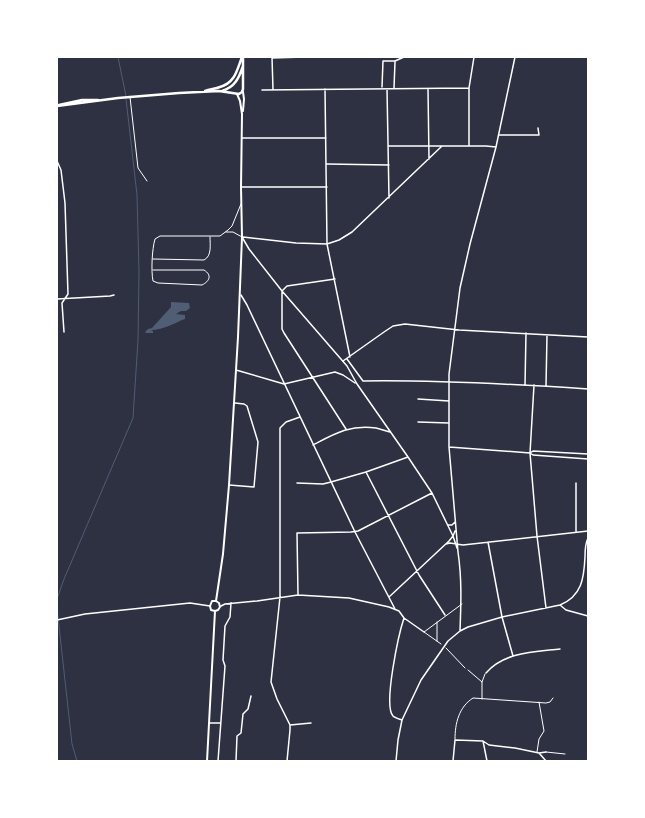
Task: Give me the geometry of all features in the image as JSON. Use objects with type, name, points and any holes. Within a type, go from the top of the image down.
[{"type":"main road","points":[[57,106],[129,97],[219,91],[236,94],[240,93],[243,91],[243,57]]},
{"type":"main road","points":[[201,92],[219,88],[230,82],[236,74],[243,57]]},
{"type":"main road","points":[[236,94],[233,91],[234,84],[240,75],[243,65]]},
{"type":"main road","points":[[219,91],[234,84],[240,83],[243,86]]},
{"type":"street","points":[[273,90],[272,58],[304,57]]},
{"type":"street","points":[[382,88],[383,61],[395,61],[404,57]]},
{"type":"street","points":[[469,146],[469,88],[474,57]]},
{"type":"street","points":[[460,631],[462,604],[461,571],[455,527],[449,447],[449,382],[460,288],[496,147],[515,57]]},
{"type":"street","points":[[394,88],[395,61]]},
{"type":"street","points":[[428,88],[429,159]]},
{"type":"street","points":[[262,90],[469,88]]},
{"type":"street","points":[[325,89],[327,244],[350,357]]},
{"type":"street","points":[[387,89],[389,198]]},
{"type":"street","points":[[242,114],[244,104],[243,91]]},
{"type":"street","points":[[216,601],[223,554],[229,485],[235,403],[240,294],[242,237],[242,114],[240,101],[236,94]]},
{"type":"street","points":[[129,97],[138,168],[147,181]]},
{"type":"street","points":[[499,134],[539,135],[538,128]]},
{"type":"street","points":[[242,138],[326,138]]},
{"type":"street","points":[[388,146],[428,145],[496,147]]},
{"type":"street","points":[[225,232],[234,232],[242,237],[296,243],[327,244],[339,240],[352,232],[442,146]]},
{"type":"street","points":[[57,161],[61,170],[65,203],[68,294],[62,303],[64,332]]},
{"type":"street","points":[[326,164],[389,165]]},
{"type":"street","points":[[241,187],[327,187]]},
{"type":"street","points":[[153,270],[204,270],[208,272],[209,280],[202,285],[158,283],[153,281],[153,270],[153,259],[153,244],[155,239],[160,236],[220,236],[232,226],[241,202]]},
{"type":"street","points":[[153,259],[204,260],[210,254],[210,236]]},
{"type":"street","points":[[242,237],[249,249],[282,291],[343,361],[357,384],[432,493],[457,544],[458,552]]},
{"type":"street","points":[[335,279],[287,286],[282,291],[282,329],[346,429]]},
{"type":"street","points":[[240,294],[247,305],[355,532],[395,609]]},
{"type":"street","points":[[57,298],[114,295]]},
{"type":"street","points":[[343,361],[393,326],[405,324],[455,330],[588,336]]},
{"type":"street","points":[[525,385],[526,333]]},
{"type":"street","points":[[546,386],[548,335]]},
{"type":"street","points":[[346,359],[363,381],[534,385],[588,389]]},
{"type":"street","points":[[236,370],[284,384],[335,372],[357,384]]},
{"type":"street","points":[[534,385],[530,453],[546,608]]},
{"type":"street","points":[[418,399],[449,401]]},
{"type":"street","points":[[229,485],[254,487],[258,442],[247,406],[244,404],[235,403]]},
{"type":"street","points":[[287,761],[290,725],[277,699],[271,682],[280,597],[280,428],[286,422],[300,417]]},
{"type":"street","points":[[418,422],[449,423]]},
{"type":"street","points":[[313,445],[353,427],[376,428],[390,432]]},
{"type":"street","points":[[449,447],[530,453],[533,455],[588,458]]},
{"type":"street","points":[[530,453],[533,451],[588,454]]},
{"type":"street","points":[[297,483],[323,484],[366,472],[408,457]]},
{"type":"street","points":[[366,472],[416,571],[445,615]]},
{"type":"street","points":[[576,483],[576,531]]},
{"type":"street","points":[[298,595],[297,534],[355,532],[432,493]]},
{"type":"street","points":[[447,524],[452,525],[455,522]]},
{"type":"street","points":[[389,597],[446,544],[453,536],[455,527]]},
{"type":"street","points":[[446,544],[488,542],[576,531],[588,531]]},
{"type":"street","points":[[396,761],[402,720],[421,680],[444,647],[460,631],[502,616],[560,605],[569,601],[582,581],[588,538]]},
{"type":"street","points":[[488,542],[502,616],[513,656]]},
{"type":"street","points":[[452,544],[457,548]]},
{"type":"street","points":[[215,611],[221,606],[231,603],[298,595],[349,598],[395,609],[399,611],[404,618],[441,644]]},
{"type":"street","points":[[216,601],[219,602],[221,606]]},
{"type":"street","points":[[210,606],[211,603],[216,601]]},
{"type":"street","points":[[57,620],[85,614],[190,603],[210,606],[211,610],[215,611]]},
{"type":"street","points":[[218,761],[225,666],[222,660],[225,626],[230,616],[231,603]]},
{"type":"street","points":[[424,632],[445,615],[462,604]]},
{"type":"street","points":[[560,605],[566,610],[588,616]]},
{"type":"street","points":[[207,761],[215,611]]},
{"type":"street","points":[[402,720],[394,717],[392,714],[390,698],[391,679],[397,644],[404,618]]},
{"type":"street","points":[[437,621],[437,641]]},
{"type":"street","points":[[446,648],[465,668]]},
{"type":"street","points":[[482,699],[482,682],[486,673],[496,663],[513,656],[560,649]]},
{"type":"street","points":[[468,670],[482,682]]},
{"type":"street","points":[[236,761],[238,736],[241,733],[243,714],[248,709],[251,696]]},
{"type":"street","points":[[453,761],[455,728],[463,707],[473,698],[550,702],[553,698]]},
{"type":"street","points":[[538,753],[540,739],[544,731],[539,702]]},
{"type":"street","points":[[209,723],[221,723]]},
{"type":"street","points":[[290,725],[311,723]]},
{"type":"street","points":[[455,740],[483,741],[489,745],[515,748],[538,753],[546,752],[565,754]]},
{"type":"street","points":[[483,741],[487,761]]},
{"type":"street","points":[[538,753],[546,761]]},
{"type":"water","points":[[171,302],[189,303],[190,308],[176,314],[185,315],[185,319],[165,328],[151,330],[153,333],[146,333],[145,332],[152,328],[171,307]]},
{"type":"waterway","points":[[118,57],[126,96]]},
{"type":"waterway","points":[[57,599],[64,579],[133,418],[138,340],[139,272],[137,195],[126,99]]},
{"type":"waterway","points":[[57,608],[72,744],[77,761]]}]
